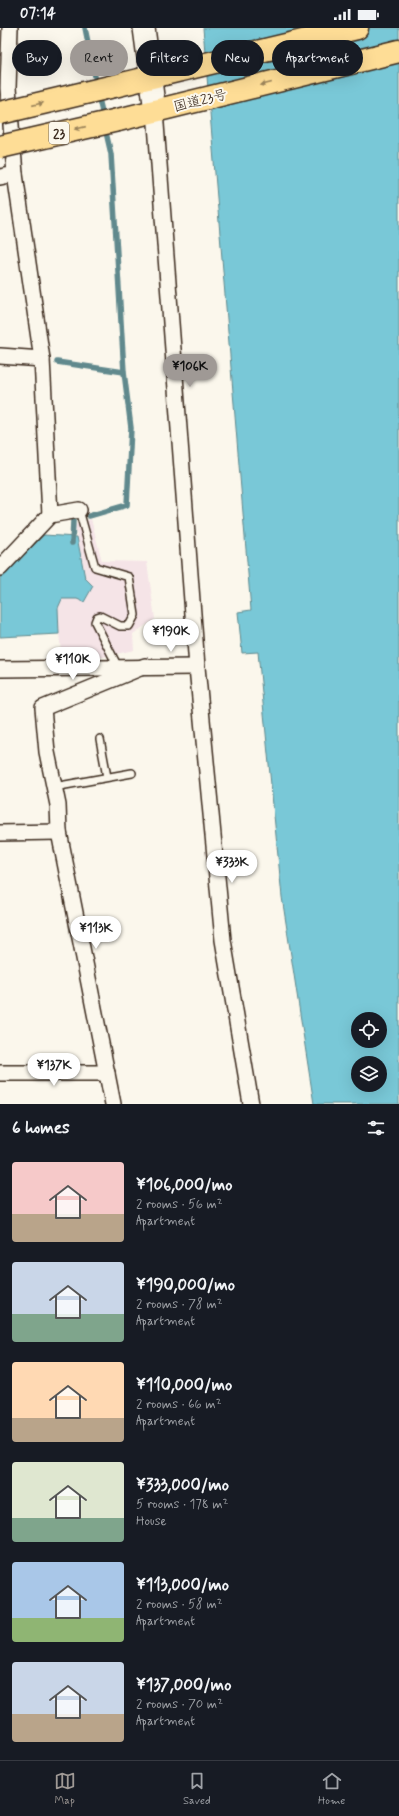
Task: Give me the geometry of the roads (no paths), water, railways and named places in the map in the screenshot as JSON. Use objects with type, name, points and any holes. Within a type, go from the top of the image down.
[{"type":"highway","name":"23","points":[[0,114],[357,28]]},
{"type":"highway","name":"国道23号","points":[[0,147],[118,120],[399,51]]},
{"type":"street","points":[[10,28],[4,89],[42,359],[50,516]]},
{"type":"street","points":[[144,28],[156,77],[161,109],[197,667],[223,940],[251,1104]]},
{"type":"street","points":[[0,178],[15,174]]},
{"type":"street","points":[[0,356],[42,359]]},
{"type":"street","points":[[0,568],[50,516],[79,510]]},
{"type":"street","points":[[0,669],[145,666],[197,667]]},
{"type":"street","points":[[113,1104],[59,832],[58,804],[47,752],[43,708],[145,666]]},
{"type":"street","points":[[0,833],[59,832]]},
{"type":"street","points":[[0,1073],[107,1073]]},
{"type":"lane","points":[[79,510],[95,567],[128,577],[135,615],[128,626],[120,626],[100,616],[97,617],[96,622],[118,667]]},
{"type":"lane","points":[[100,739],[107,777]]},
{"type":"lane","points":[[54,787],[132,773]]},
{"type":"water","points":[[203,28],[399,28],[399,1104],[314,1104],[282,897],[258,652],[242,653],[238,612],[251,610]]},
{"type":"water","points":[[44,535],[77,537],[85,578],[93,586],[84,602],[77,599],[62,599],[58,608],[59,634],[0,637],[0,578]]},
{"type":"waterway","points":[[85,28],[97,86]]},
{"type":"waterway","points":[[98,95],[104,120]]},
{"type":"waterway","points":[[89,516],[127,505],[131,428],[124,372],[111,154],[105,128]]},
{"type":"waterway","points":[[57,362],[124,372]]},
{"type":"waterway","points":[[72,543],[73,521]]}]
